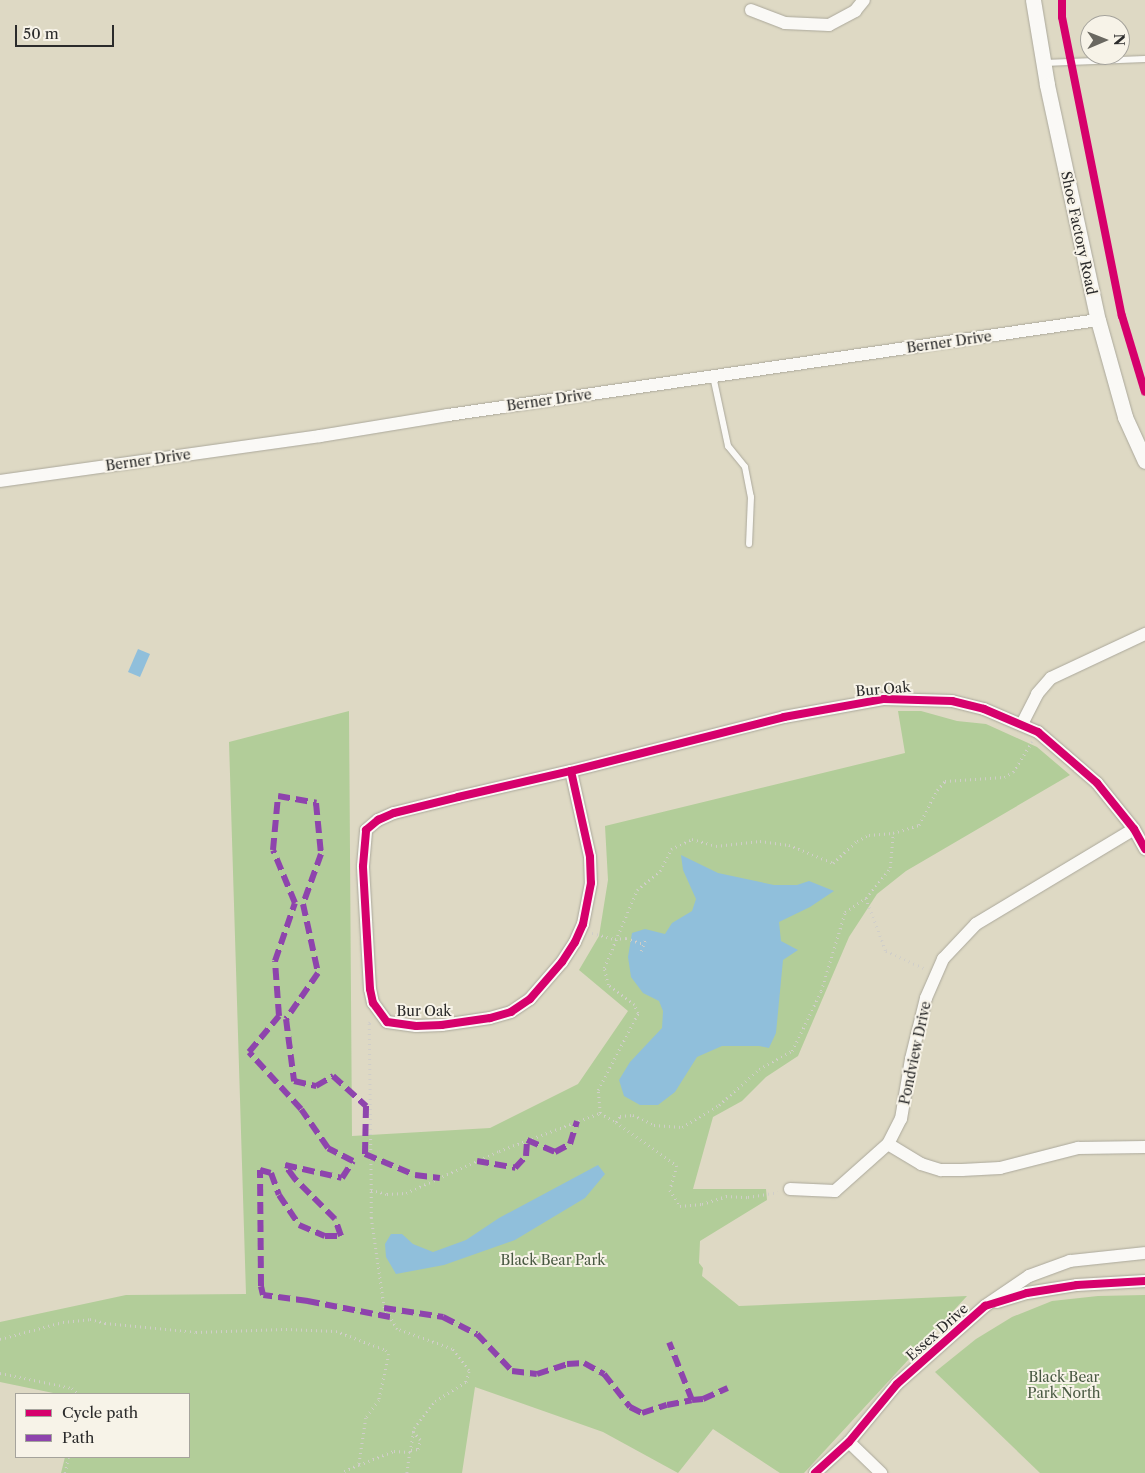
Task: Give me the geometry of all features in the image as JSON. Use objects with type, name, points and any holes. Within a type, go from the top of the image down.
[{"type":"street","points":[[751,10],[785,23],[829,25],[855,11],[864,0]]},
{"type":"street","name":"Shoe Factory Road","points":[[1033,0],[1043,63],[1098,320],[1125,417],[1145,461]]},
{"type":"street","name":"Berner Drive","points":[[0,481],[320,436],[409,421],[1098,320]]},
{"type":"street","points":[[1022,724],[1036,694],[1051,678],[1145,634]]},
{"type":"street","name":"Bur Oak","points":[[572,771],[590,857],[591,883],[588,906],[581,929],[575,942],[547,982],[530,999],[511,1012],[468,1022],[416,1026],[387,1022],[373,1004],[370,989],[363,866],[366,830],[378,820],[394,813],[784,718],[884,699],[952,701],[984,709],[1038,732],[1096,783],[1134,829],[1145,849]]},
{"type":"street","name":"Pondview Drive","points":[[790,1189],[835,1191],[888,1144],[901,1119],[911,1059],[926,998],[944,959],[976,924],[1134,829]]},
{"type":"street","points":[[888,1144],[921,1164],[942,1170],[1000,1168],[1078,1148],[1145,1147]]},
{"type":"street","name":"Essex Drive","points":[[815,1473],[849,1442],[897,1384],[986,1306],[1029,1276],[1070,1261],[1145,1253]]},
{"type":"street","name":"Essex Drive","points":[[986,1306],[1027,1293],[1077,1285],[1145,1282]]},
{"type":"street","points":[[849,1442],[880,1473]]},
{"type":"lane","points":[[1043,63],[1145,59]]},
{"type":"lane","points":[[713,376],[728,446],[745,467],[751,497],[749,544]]},
{"type":"path","points":[[600,1113],[598,1090],[638,1013],[634,1006],[608,985],[604,968],[637,890],[660,871],[671,849],[692,839],[716,846],[760,841],[789,845],[833,863],[857,841],[869,835],[893,833],[919,825],[937,790],[945,781],[1004,777],[1013,772],[1038,732]]},
{"type":"path","points":[[616,1122],[620,1116],[633,1115],[654,1124],[682,1128],[719,1105],[759,1069],[792,1051],[821,991],[845,912],[866,898],[890,868],[893,833]]},
{"type":"path","points":[[866,898],[886,952],[937,973]]},
{"type":"path","points":[[581,929],[615,940],[626,938],[643,944]]},
{"type":"path","points":[[641,951],[646,938]]},
{"type":"path","points":[[379,1013],[369,1023],[371,1218],[384,1308],[397,1329],[452,1349],[468,1370],[466,1382],[435,1401],[414,1428],[407,1473]]},
{"type":"path","points":[[371,1190],[386,1194],[406,1193],[499,1151],[600,1113],[616,1122],[677,1166],[670,1190],[680,1206],[702,1204],[726,1196],[748,1197],[790,1189]]},
{"type":"path","points":[[0,1340],[63,1322],[90,1319],[105,1323],[196,1332],[286,1329],[336,1331],[386,1350],[389,1354],[379,1400],[368,1412],[366,1418],[359,1465]]},
{"type":"path","points":[[0,1373],[72,1388],[77,1393]]},
{"type":"path","points":[[340,1473],[394,1451],[418,1449],[420,1440],[413,1432]]},
{"type":"path","points":[[65,1473],[68,1458]]},
{"type":"green space","name":"Black Bear Park","points":[[349,711],[352,1136],[490,1128],[578,1084],[628,1011],[579,970],[599,936],[608,880],[605,826],[905,753],[898,711],[921,711],[957,721],[986,724],[1037,747],[1070,775],[906,871],[877,894],[849,937],[798,1056],[766,1077],[742,1101],[713,1117],[693,1189],[766,1189],[767,1200],[700,1241],[699,1263],[703,1268],[702,1276],[739,1306],[967,1296],[804,1473],[780,1473],[713,1429],[678,1473],[603,1432],[475,1387],[462,1473],[61,1473],[65,1458],[190,1458],[190,1393],[53,1393],[0,1382],[0,1322],[126,1295],[246,1294],[229,742]]},
{"type":"green space","name":"Black Bear Park North","points":[[1145,1295],[1145,1473],[1040,1473],[935,1372],[976,1339],[1012,1317],[1052,1301],[1098,1296]]},
{"type":"water","points":[[138,649],[150,654],[140,677],[128,672]]},
{"type":"water","points":[[681,855],[718,873],[774,885],[797,885],[809,881],[834,891],[810,907],[779,922],[781,941],[798,950],[783,960],[776,1033],[769,1048],[759,1046],[722,1046],[697,1057],[675,1092],[658,1105],[640,1105],[624,1096],[619,1080],[630,1062],[662,1028],[663,1011],[659,1001],[643,993],[631,977],[628,957],[632,933],[645,929],[665,934],[672,923],[692,911],[696,899],[683,870]]},
{"type":"water","points":[[598,1165],[605,1174],[585,1198],[515,1240],[444,1265],[396,1274],[386,1257],[385,1244],[391,1234],[402,1234],[413,1244],[433,1252],[466,1240],[499,1218]]},
{"type":"marked path","points":[[390,1317],[308,1301],[263,1295],[261,1286],[260,1170],[271,1173],[279,1195],[299,1225],[325,1236],[341,1236],[335,1219],[295,1179],[285,1165],[342,1178],[353,1161],[328,1148],[301,1109],[249,1052],[279,1016],[275,961],[295,903],[273,850],[278,796],[316,803],[321,854],[303,904],[318,973],[286,1019],[294,1081],[316,1086],[333,1076],[366,1106],[365,1154],[415,1175],[440,1178]]},
{"type":"marked path","points":[[477,1161],[515,1168],[526,1156],[527,1140],[555,1152],[570,1144],[577,1121]]},
{"type":"marked path","points":[[384,1308],[443,1317],[477,1334],[512,1371],[537,1374],[567,1364],[584,1363],[604,1374],[630,1407],[642,1413],[692,1400],[669,1342]]},
{"type":"marked path","points":[[692,1400],[703,1399],[728,1388]]},
{"type":"cycle path","points":[[1062,0],[1062,17],[1122,316],[1145,392]]},
{"type":"cycle path","points":[[571,771],[590,857],[591,883],[583,924],[575,942],[562,962],[530,999],[511,1012],[490,1018],[442,1025],[416,1026],[387,1022],[373,1003],[370,989],[363,866],[366,830],[378,820],[394,813],[571,771],[784,717],[884,699],[952,701],[984,709],[1038,732],[1097,783],[1134,829],[1145,849]]},
{"type":"cycle path","points":[[815,1473],[849,1442],[897,1384],[985,1306],[1027,1293],[1077,1285],[1145,1281]]}]
